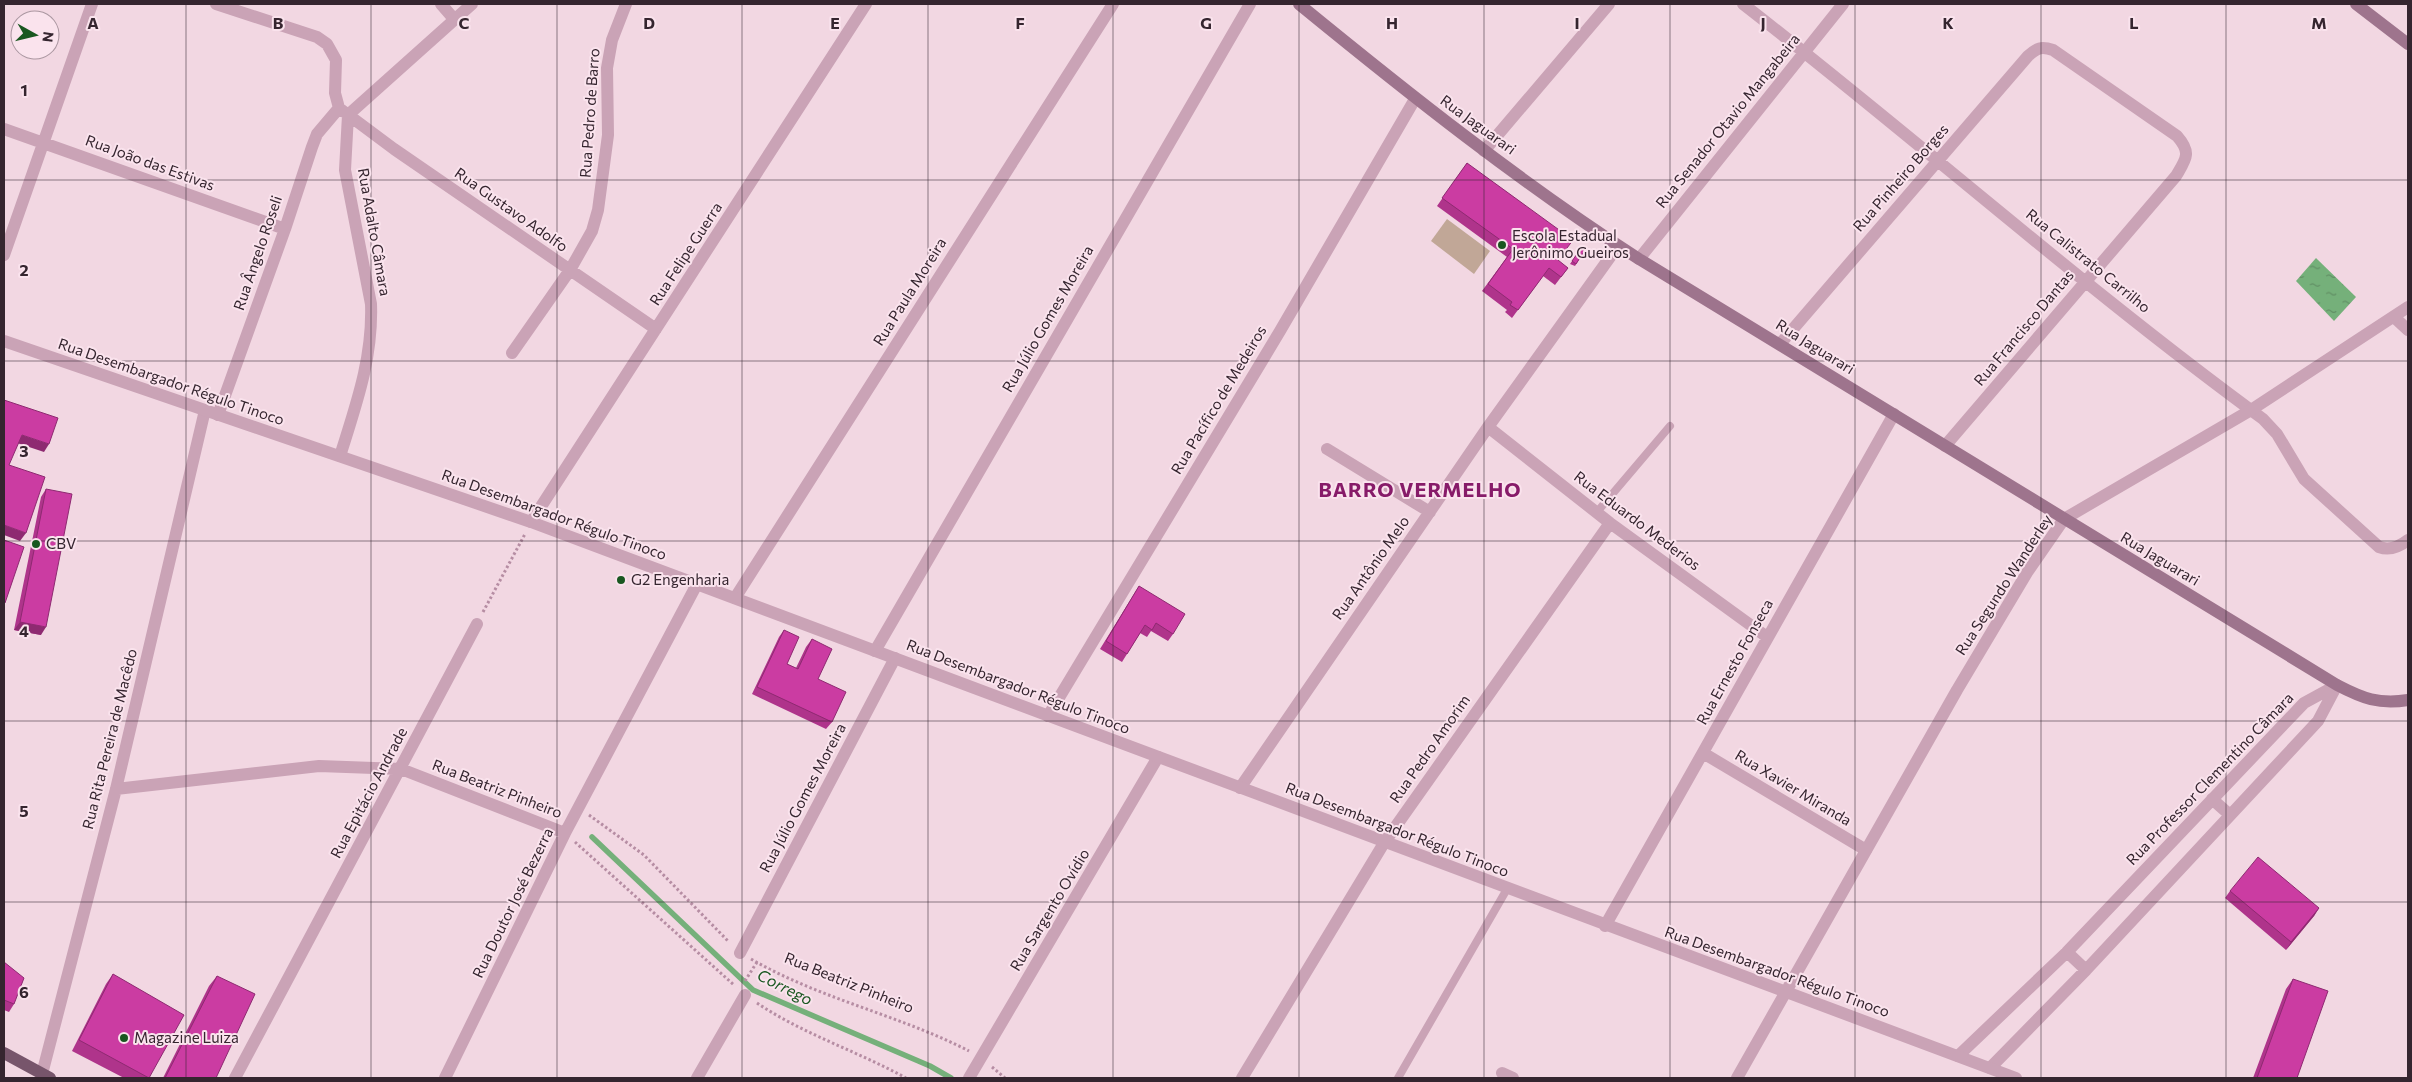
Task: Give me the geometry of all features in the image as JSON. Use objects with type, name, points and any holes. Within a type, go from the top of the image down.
[{"type":"main road","name":"Rua Jaguarari","points":[[1299,4],[1415,99],[1618,246],[2337,685],[2364,699],[2384,702],[2408,700]]},
{"type":"main road","points":[[2356,4],[2408,44]]},
{"type":"main road","points":[[4,1053],[46,1076]]},
{"type":"street","points":[[4,255],[92,4]]},
{"type":"street","name":"Rua Adalto Câmara","points":[[216,4],[317,38],[327,44],[336,60],[334,85],[344,112],[345,170],[371,304],[372,326],[366,372],[340,456]]},
{"type":"street","points":[[441,4],[454,19]]},
{"type":"street","points":[[344,112],[472,4]]},
{"type":"street","name":"Rua Pedro de Barro","points":[[512,353],[570,270],[592,231],[598,210],[608,134],[607,68],[614,33],[626,4]]},
{"type":"street","name":"Rua Felipe Guerra","points":[[531,522],[866,4]]},
{"type":"street","name":"Rua Paula Moreira","points":[[735,598],[1113,4]]},
{"type":"street","name":"Rua Júlio Gomes Moreira","points":[[875,651],[1250,4]]},
{"type":"street","points":[[1484,150],[1609,4]]},
{"type":"street","name":"Rua Calistrato Carrilho","points":[[1743,4],[1938,159],[2085,281],[2270,426],[2304,478],[2322,497],[2379,547],[2384,549],[2404,543]]},
{"type":"street","name":"Rua Senador Otavio Mangabeira","points":[[1639,259],[1842,4]]},
{"type":"street","name":"Rua Pinheiro Borges","points":[[1780,344],[2028,56],[2037,48],[2044,46],[2052,50]]},
{"type":"street","name":"Rua Francisco Dantas","points":[[1945,446],[2176,176],[2187,153],[2177,136],[2052,50]]},
{"type":"street","name":"Rua Pacífico de Medeiros","points":[[1048,716],[1280,331],[1415,99]]},
{"type":"street","name":"Rua Ângelo Roseli","points":[[218,415],[317,134],[344,112]]},
{"type":"street","name":"Rua Gustavo Adolfo","points":[[344,112],[656,329]]},
{"type":"street","name":"Rua João das Estivas","points":[[4,129],[285,229]]},
{"type":"street","name":"Rua Antônio Melo","points":[[1240,788],[1488,427],[1618,246]]},
{"type":"street","name":"Rua Segundo Wanderley","points":[[1737,1078],[1967,673],[2028,570],[2064,519],[2251,410],[2408,307]]},
{"type":"street","points":[[2394,317],[2408,330]]},
{"type":"street","name":"Rua Desembargador Régulo Tinoco","points":[[4,341],[531,522],[1605,926],[2016,1078]]},
{"type":"street","name":"Rua Rita Pereira de Macêdo","points":[[46,1076],[205,410]]},
{"type":"street","name":"Rua Ernesto Fonseca","points":[[1605,926],[1894,414]]},
{"type":"street","name":"Rua Eduardo Mederios","points":[[1488,427],[1610,523],[1767,637]]},
{"type":"street","points":[[1327,449],[1430,512]]},
{"type":"street","name":"Rua Pedro Amorim","points":[[1242,1078],[1384,843],[1610,523]]},
{"type":"street","name":"Rua Doutor José Bezerra","points":[[444,1078],[565,833],[697,584]]},
{"type":"street","name":"Rua Epitácio Andrade","points":[[235,1078],[401,770],[477,624]]},
{"type":"street","name":"Rua Júlio Gomes Moreira","points":[[740,952],[895,658]]},
{"type":"street","points":[[1990,1068],[2086,970],[2318,721],[2337,685]]},
{"type":"street","name":"Rua Professor Clementino Câmara","points":[[1958,1056],[2067,952],[2304,703],[2337,685]]},
{"type":"street","name":"Rua Xavier Miranda","points":[[1703,753],[1866,850]]},
{"type":"street","name":"Rua Sargento Ovídio","points":[[969,1078],[1158,757]]},
{"type":"street","name":"Rua Beatriz Pinheiro","points":[[116,789],[318,766],[401,770],[565,833]]},
{"type":"street","points":[[2212,799],[2230,815]]},
{"type":"street","points":[[2067,952],[2086,970]]},
{"type":"street","points":[[697,1078],[742,992]]},
{"type":"lane","points":[[1597,512],[1670,426]]},
{"type":"lane","points":[[1398,1078],[1507,889]]},
{"type":"path","points":[[477,624],[531,522]]},
{"type":"path","name":"Rua Beatriz Pinheiro","points":[[579,808],[644,855],[740,952],[757,962],[835,998],[935,1034],[979,1061]]},
{"type":"path","name":"Rua Beatriz Pinheiro","points":[[565,833],[742,992],[780,1018],[906,1078]]},
{"type":"path","points":[[742,992],[757,962]]},
{"type":"shaded area","points":[[1447,219],[1490,251],[1474,274],[1431,241]]},
{"type":"water","points":[[2316,258],[2356,297],[2334,321],[2296,281]]},
{"type":"building","points":[[1467,163],[1573,240],[1558,260],[1568,268],[1561,277],[1549,268],[1518,310],[1510,305],[1512,302],[1488,284],[1513,249],[1442,198]]},
{"type":"building","points":[[1581,248],[1585,250],[1576,264],[1572,261]]},
{"type":"building","points":[[4,400],[58,418],[49,444],[22,435],[9,465],[45,477],[26,533],[4,525]]},
{"type":"building","points":[[46,489],[72,494],[46,627],[20,622]]},
{"type":"building","points":[[4,540],[24,547],[5,603],[4,602]]},
{"type":"building","points":[[1139,586],[1185,614],[1173,634],[1156,623],[1152,630],[1145,625],[1127,654],[1106,641]]},
{"type":"building","points":[[784,630],[799,637],[787,664],[798,669],[812,639],[832,649],[818,679],[846,692],[832,722],[757,687]]},
{"type":"building","points":[[2258,857],[2319,908],[2291,942],[2230,891]]},
{"type":"building","points":[[4,962],[24,978],[14,1004],[4,1000]]},
{"type":"building","name":"Magazine Luiza","points":[[113,974],[184,1015],[149,1078],[79,1040]]},
{"type":"building","points":[[217,976],[255,994],[216,1078],[165,1078]]},
{"type":"building","points":[[2293,979],[2328,991],[2297,1078],[2257,1078]]},
{"type":"waterway","name":"Corrego","points":[[592,837],[753,990],[930,1066],[951,1078]]},
{"type":"place","name":"Escola Estadual Jerônimo Gueiros","points":[[1502,245]]},
{"type":"place","name":"CBV","points":[[36,544]]},
{"type":"place","name":"G2 Engenharia","points":[[621,580]]},
{"type":"place","name":"Magazine Luiza","points":[[124,1038]]},
{"type":"district","name":"BARRO VERMELHO","points":[[1420,490]]}]
